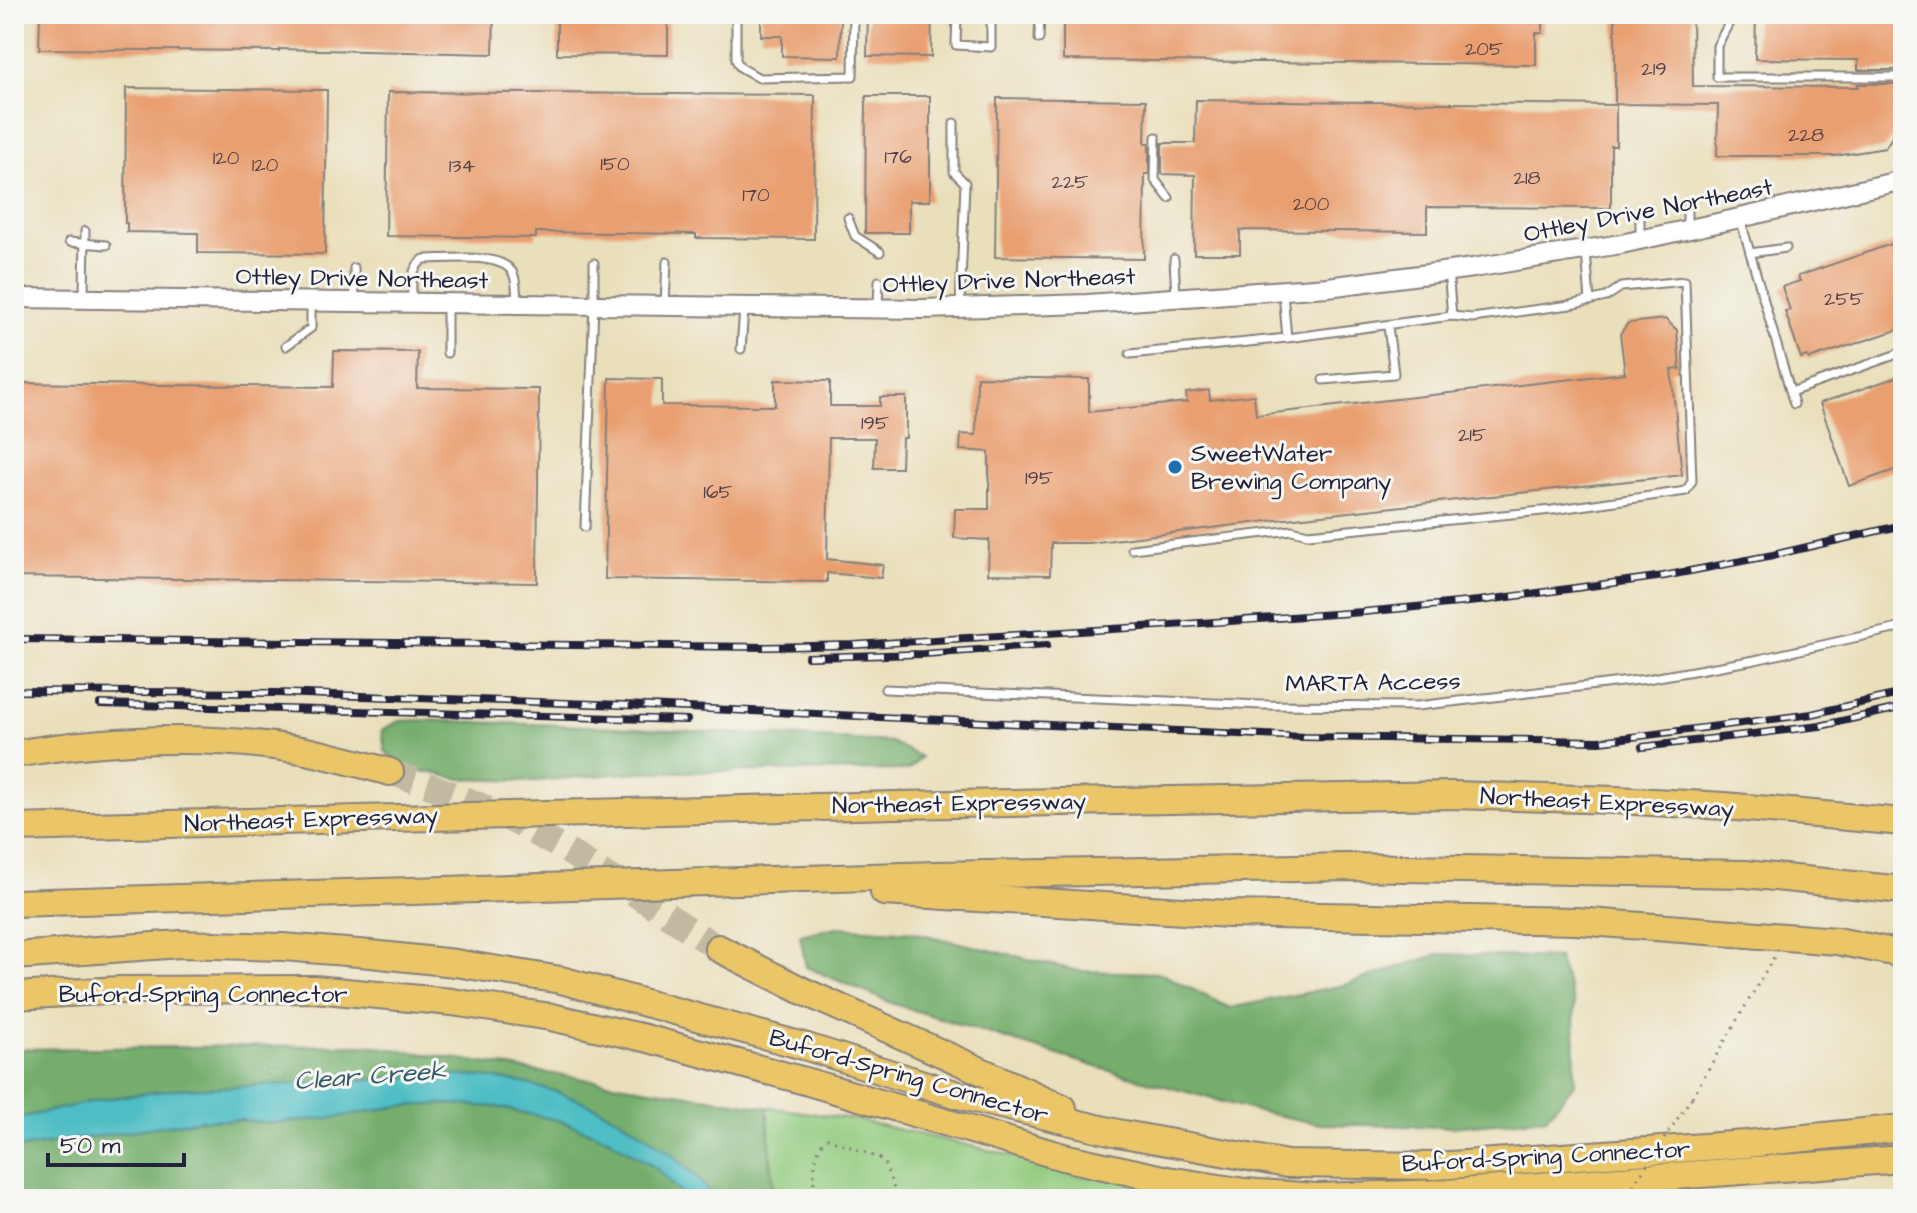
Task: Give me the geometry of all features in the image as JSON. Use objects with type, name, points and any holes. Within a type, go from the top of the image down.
[{"type":"highway","points":[[14,754],[113,741],[206,740],[299,750],[390,772]]},
{"type":"highway","name":"Northeast Expressway","points":[[14,828],[911,804],[1452,795],[1725,806],[1903,822]]},
{"type":"highway","points":[[14,903],[953,875],[1345,867],[1745,874],[1903,890]]},
{"type":"highway","points":[[725,882],[1229,914],[1576,921],[1837,941],[1903,954]]},
{"type":"highway","name":"Buford-Spring Connector","points":[[14,956],[181,944],[283,947],[371,954],[561,980],[807,1047],[958,1095],[1118,1133],[1287,1164],[1436,1166],[1746,1144],[1903,1128]]},
{"type":"highway","points":[[718,948],[803,991],[1118,1133]]},
{"type":"highway","name":"Buford-Spring Connector","points":[[14,996],[120,990],[314,989],[452,1002],[551,1017],[645,1038],[790,1077],[1063,1157],[1168,1180],[1245,1192],[1316,1197],[1446,1193],[1903,1159]]},
{"type":"street","name":"Ottley Drive Northeast","points":[[14,298],[877,308],[933,316],[960,308],[1283,291],[1448,271],[1640,240],[1903,180]]},
{"type":"lane","points":[[736,14],[736,60],[740,67],[759,78],[853,76],[854,14]]},
{"type":"lane","points":[[957,14],[956,45],[991,47],[991,14]]},
{"type":"lane","points":[[1039,39],[1040,14]]},
{"type":"lane","points":[[1730,21],[1717,46],[1717,77],[1903,77]]},
{"type":"lane","points":[[954,123],[954,172],[965,183],[960,308]]},
{"type":"lane","points":[[1156,137],[1155,180],[1169,198]]},
{"type":"lane","points":[[1687,203],[1688,230]]},
{"type":"lane","points":[[1640,211],[1640,240]]},
{"type":"lane","points":[[848,218],[855,236],[880,252]]},
{"type":"lane","points":[[1740,218],[1794,404]]},
{"type":"lane","points":[[84,298],[85,231]]},
{"type":"lane","points":[[69,242],[106,245]]},
{"type":"lane","points":[[1750,253],[1786,248]]},
{"type":"lane","points":[[1586,249],[1590,301]]},
{"type":"lane","points":[[412,303],[412,276],[424,259],[489,259],[505,264],[514,274],[517,304]]},
{"type":"lane","points":[[1174,259],[1176,298]]},
{"type":"lane","points":[[665,306],[667,262]]},
{"type":"lane","points":[[585,527],[594,263]]},
{"type":"lane","points":[[354,268],[355,302]]},
{"type":"lane","points":[[1448,271],[1452,316]]},
{"type":"lane","points":[[877,308],[879,281]]},
{"type":"lane","points":[[1130,354],[1287,338],[1452,316],[1472,318],[1590,301],[1606,297],[1621,287],[1685,281],[1692,481],[1686,491],[1552,510],[1308,534],[1292,530],[1132,549]]},
{"type":"lane","points":[[1283,291],[1287,338]]},
{"type":"lane","points":[[286,346],[311,328],[311,301]]},
{"type":"lane","points":[[447,303],[447,353]]},
{"type":"lane","points":[[741,349],[744,307]]},
{"type":"lane","points":[[1323,380],[1394,374],[1388,326]]},
{"type":"lane","points":[[1791,392],[1903,352]]},
{"type":"lane","name":"MARTA Access","points":[[885,689],[1262,705],[1417,706],[1647,679],[1755,660],[1903,627]]},
{"type":"path","points":[[1897,783],[1903,779]]},
{"type":"path","points":[[1624,1199],[1692,1097],[1774,957]]},
{"type":"path","points":[[813,1199],[817,1151],[827,1138],[879,1158],[885,1165],[898,1199]]},
{"type":"green space","points":[[399,721],[891,742],[921,757],[909,770],[638,772],[535,781],[461,779],[403,767],[385,751],[382,730]]},
{"type":"green space","points":[[836,927],[913,932],[1079,971],[1160,973],[1230,1008],[1344,985],[1439,954],[1558,958],[1574,1002],[1575,1083],[1546,1118],[1451,1127],[1320,1124],[1256,1111],[1100,1068],[894,1004],[806,967],[800,935]]},
{"type":"green space","points":[[367,1045],[767,1107],[774,1199],[14,1199],[14,1049]]},
{"type":"green space","points":[[767,1107],[853,1119],[1200,1199],[774,1199]]},
{"type":"water","points":[[416,1076],[497,1079],[569,1096],[614,1116],[664,1149],[695,1175],[713,1199],[686,1199],[657,1169],[609,1139],[561,1121],[497,1107],[449,1104],[400,1106],[332,1118],[273,1123],[201,1120],[14,1149],[14,1119],[98,1100],[174,1089]]},
{"type":"building","points":[[40,14],[494,14],[493,54],[279,49],[39,49]]},
{"type":"building","points":[[557,14],[668,14],[668,55],[557,54]]},
{"type":"building","points":[[761,14],[841,14],[840,57],[782,56],[782,36],[761,36]]},
{"type":"building","points":[[868,14],[932,14],[931,57],[867,56]]},
{"type":"building","points":[[1063,14],[1543,14],[1543,33],[1536,33],[1536,65],[1063,60]]},
{"type":"building","points":[[1615,14],[1692,14],[1693,86],[1858,87],[1858,84],[1903,84],[1903,120],[1885,148],[1835,156],[1717,156],[1718,105],[1615,104]]},
{"type":"building","points":[[1756,14],[1903,14],[1903,70],[1858,70],[1858,60],[1755,59]]},
{"type":"building","points":[[126,88],[327,90],[325,254],[198,253],[198,233],[127,232]]},
{"type":"building","points":[[388,92],[815,95],[814,239],[536,232],[536,238],[386,236]]},
{"type":"building","points":[[866,96],[930,96],[930,201],[909,201],[909,233],[865,233]]},
{"type":"building","points":[[997,98],[1146,100],[1145,143],[1149,143],[1149,174],[1145,174],[1144,259],[995,257]]},
{"type":"building","points":[[1196,100],[1616,105],[1616,146],[1611,146],[1611,208],[1427,207],[1427,232],[1240,230],[1240,254],[1194,254],[1195,175],[1162,174],[1162,143],[1195,143]]},
{"type":"building","points":[[1903,240],[1903,328],[1809,359],[1807,356],[1801,358],[1785,311],[1790,310],[1782,287],[1800,281],[1798,276]]},
{"type":"building","points":[[1665,319],[1677,330],[1680,369],[1671,370],[1682,475],[1089,543],[1051,543],[1050,575],[988,574],[989,540],[954,538],[955,509],[989,509],[989,452],[960,450],[961,434],[976,435],[977,377],[1089,379],[1089,412],[1187,402],[1186,393],[1209,390],[1210,400],[1254,395],[1256,415],[1625,373],[1620,334],[1628,323]]},
{"type":"building","points":[[334,351],[418,352],[417,388],[539,389],[537,583],[14,577],[14,383],[333,387]]},
{"type":"building","points":[[1903,375],[1903,467],[1849,486],[1820,403]]},
{"type":"building","points":[[609,378],[662,379],[662,405],[775,406],[775,380],[830,381],[830,406],[880,406],[880,397],[906,397],[906,438],[902,438],[901,468],[874,468],[875,438],[829,438],[827,559],[883,565],[881,578],[827,573],[827,582],[605,579]]},
{"type":"tunnel","points":[[390,772],[454,795],[515,822],[718,948]]},
{"type":"railway","points":[[14,639],[768,647],[854,645],[1363,612],[1479,601],[1664,576],[1903,525]]},
{"type":"railway","points":[[808,657],[924,654],[1047,645]]},
{"type":"railway","points":[[14,691],[276,693],[624,705],[1305,737],[1600,741],[1812,714],[1903,693]]},
{"type":"railway","points":[[100,704],[687,720]]},
{"type":"railway","points":[[1642,747],[1820,726],[1903,707]]},
{"type":"place","name":"SweetWater Brewing Company","points":[[1175,467]]},
{"type":"water label","name":"Clear Creek","points":[[370,1075]]}]
